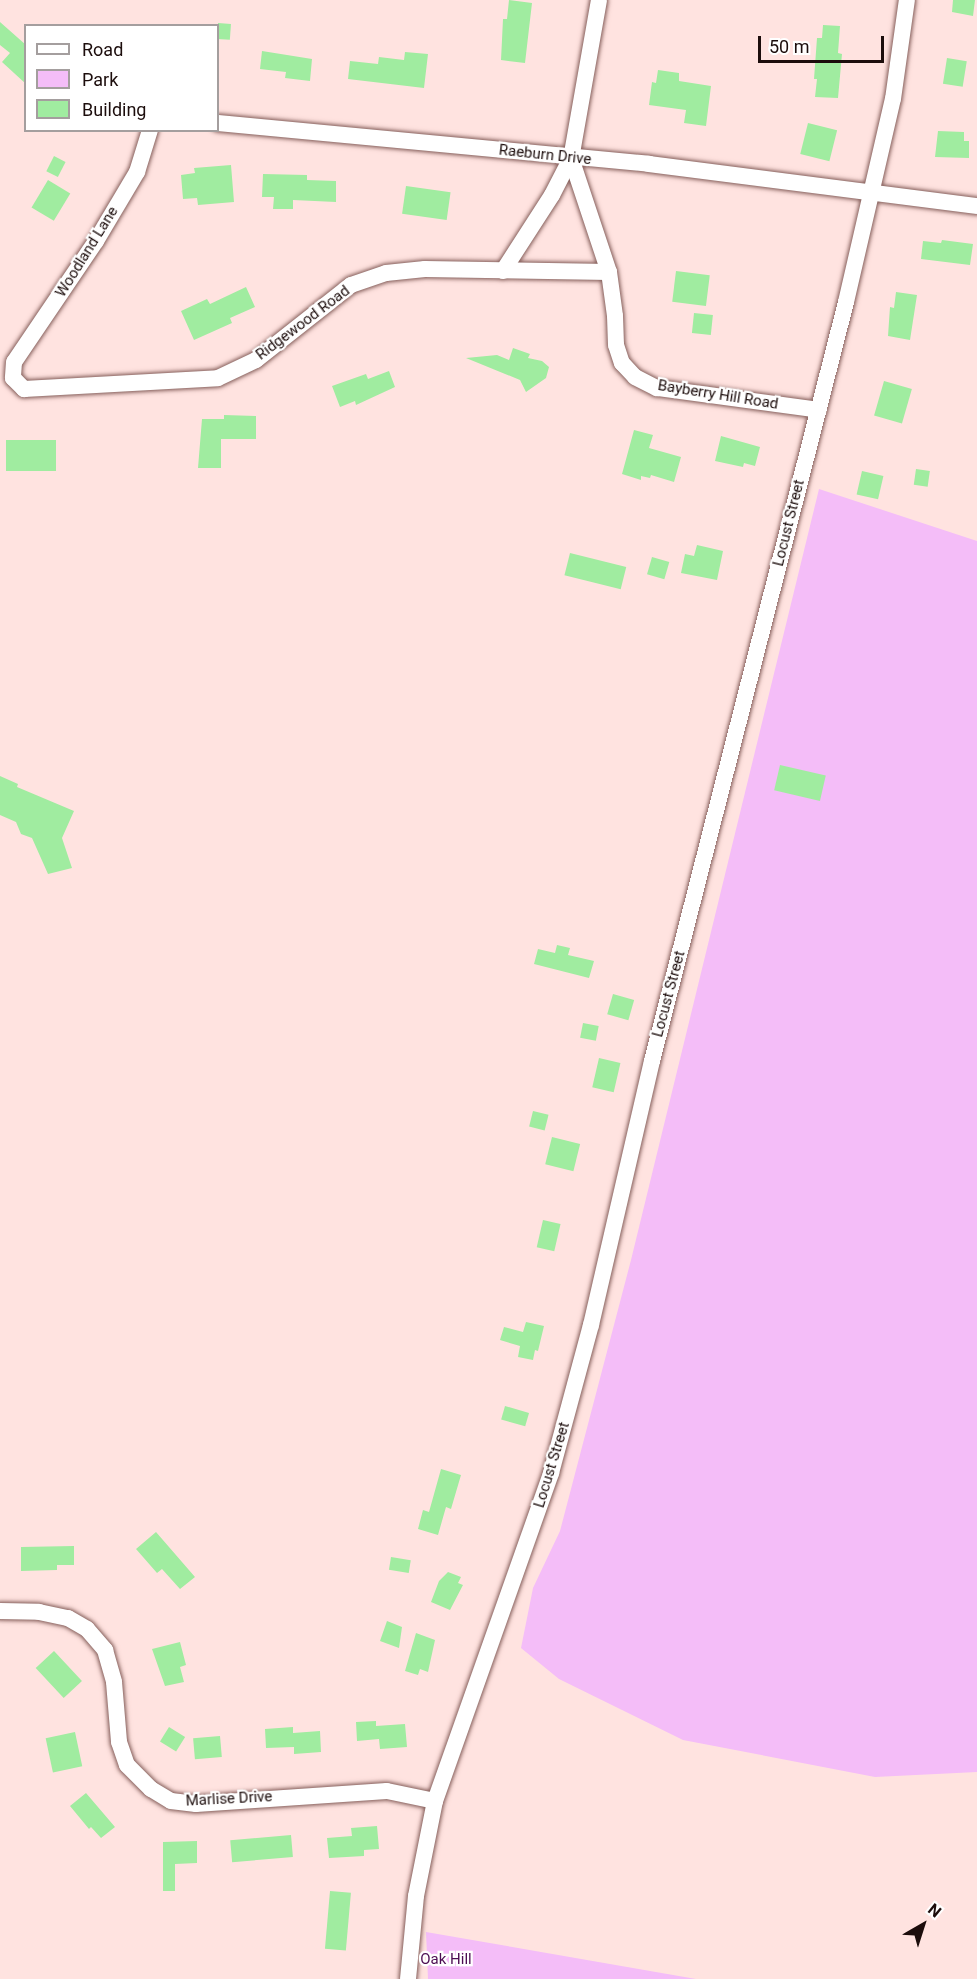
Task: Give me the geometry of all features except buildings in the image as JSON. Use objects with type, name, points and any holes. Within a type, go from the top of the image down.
[{"type":"street","name":"Bayberry Hill Road","points":[[503,272],[552,195],[571,158],[599,0]]},
{"type":"street","name":"Locust Street","points":[[408,1979],[416,1896],[435,1801],[524,1554],[567,1413],[599,1292],[652,1061],[819,410],[894,99],[907,0]]},
{"type":"street","name":"Raeburn Drive","points":[[219,123],[650,164],[977,206]]},
{"type":"street","name":"Woodland Lane","points":[[13,369],[14,362],[96,241],[137,172],[149,132]]},
{"type":"street","name":"Bayberry Hill Road","points":[[571,158],[609,273],[616,345],[622,363],[635,377],[657,387],[819,410]]},
{"type":"street","name":"Ridgewood Road","points":[[13,369],[12,378],[24,389],[218,378],[256,360],[351,285],[386,273],[425,269],[609,273]]},
{"type":"street","name":"Marlise Drive","points":[[0,1611],[39,1612],[68,1618],[87,1629],[105,1650],[114,1682],[119,1742],[127,1765],[151,1789],[171,1801],[196,1804],[387,1791],[435,1801]]},
{"type":"green space","points":[[819,489],[977,541],[977,1772],[875,1777],[683,1740],[559,1679],[521,1648],[533,1588],[560,1531],[631,1260]]},
{"type":"green space","name":"Oak Hill","points":[[426,1932],[696,1979],[428,1979]]}]
